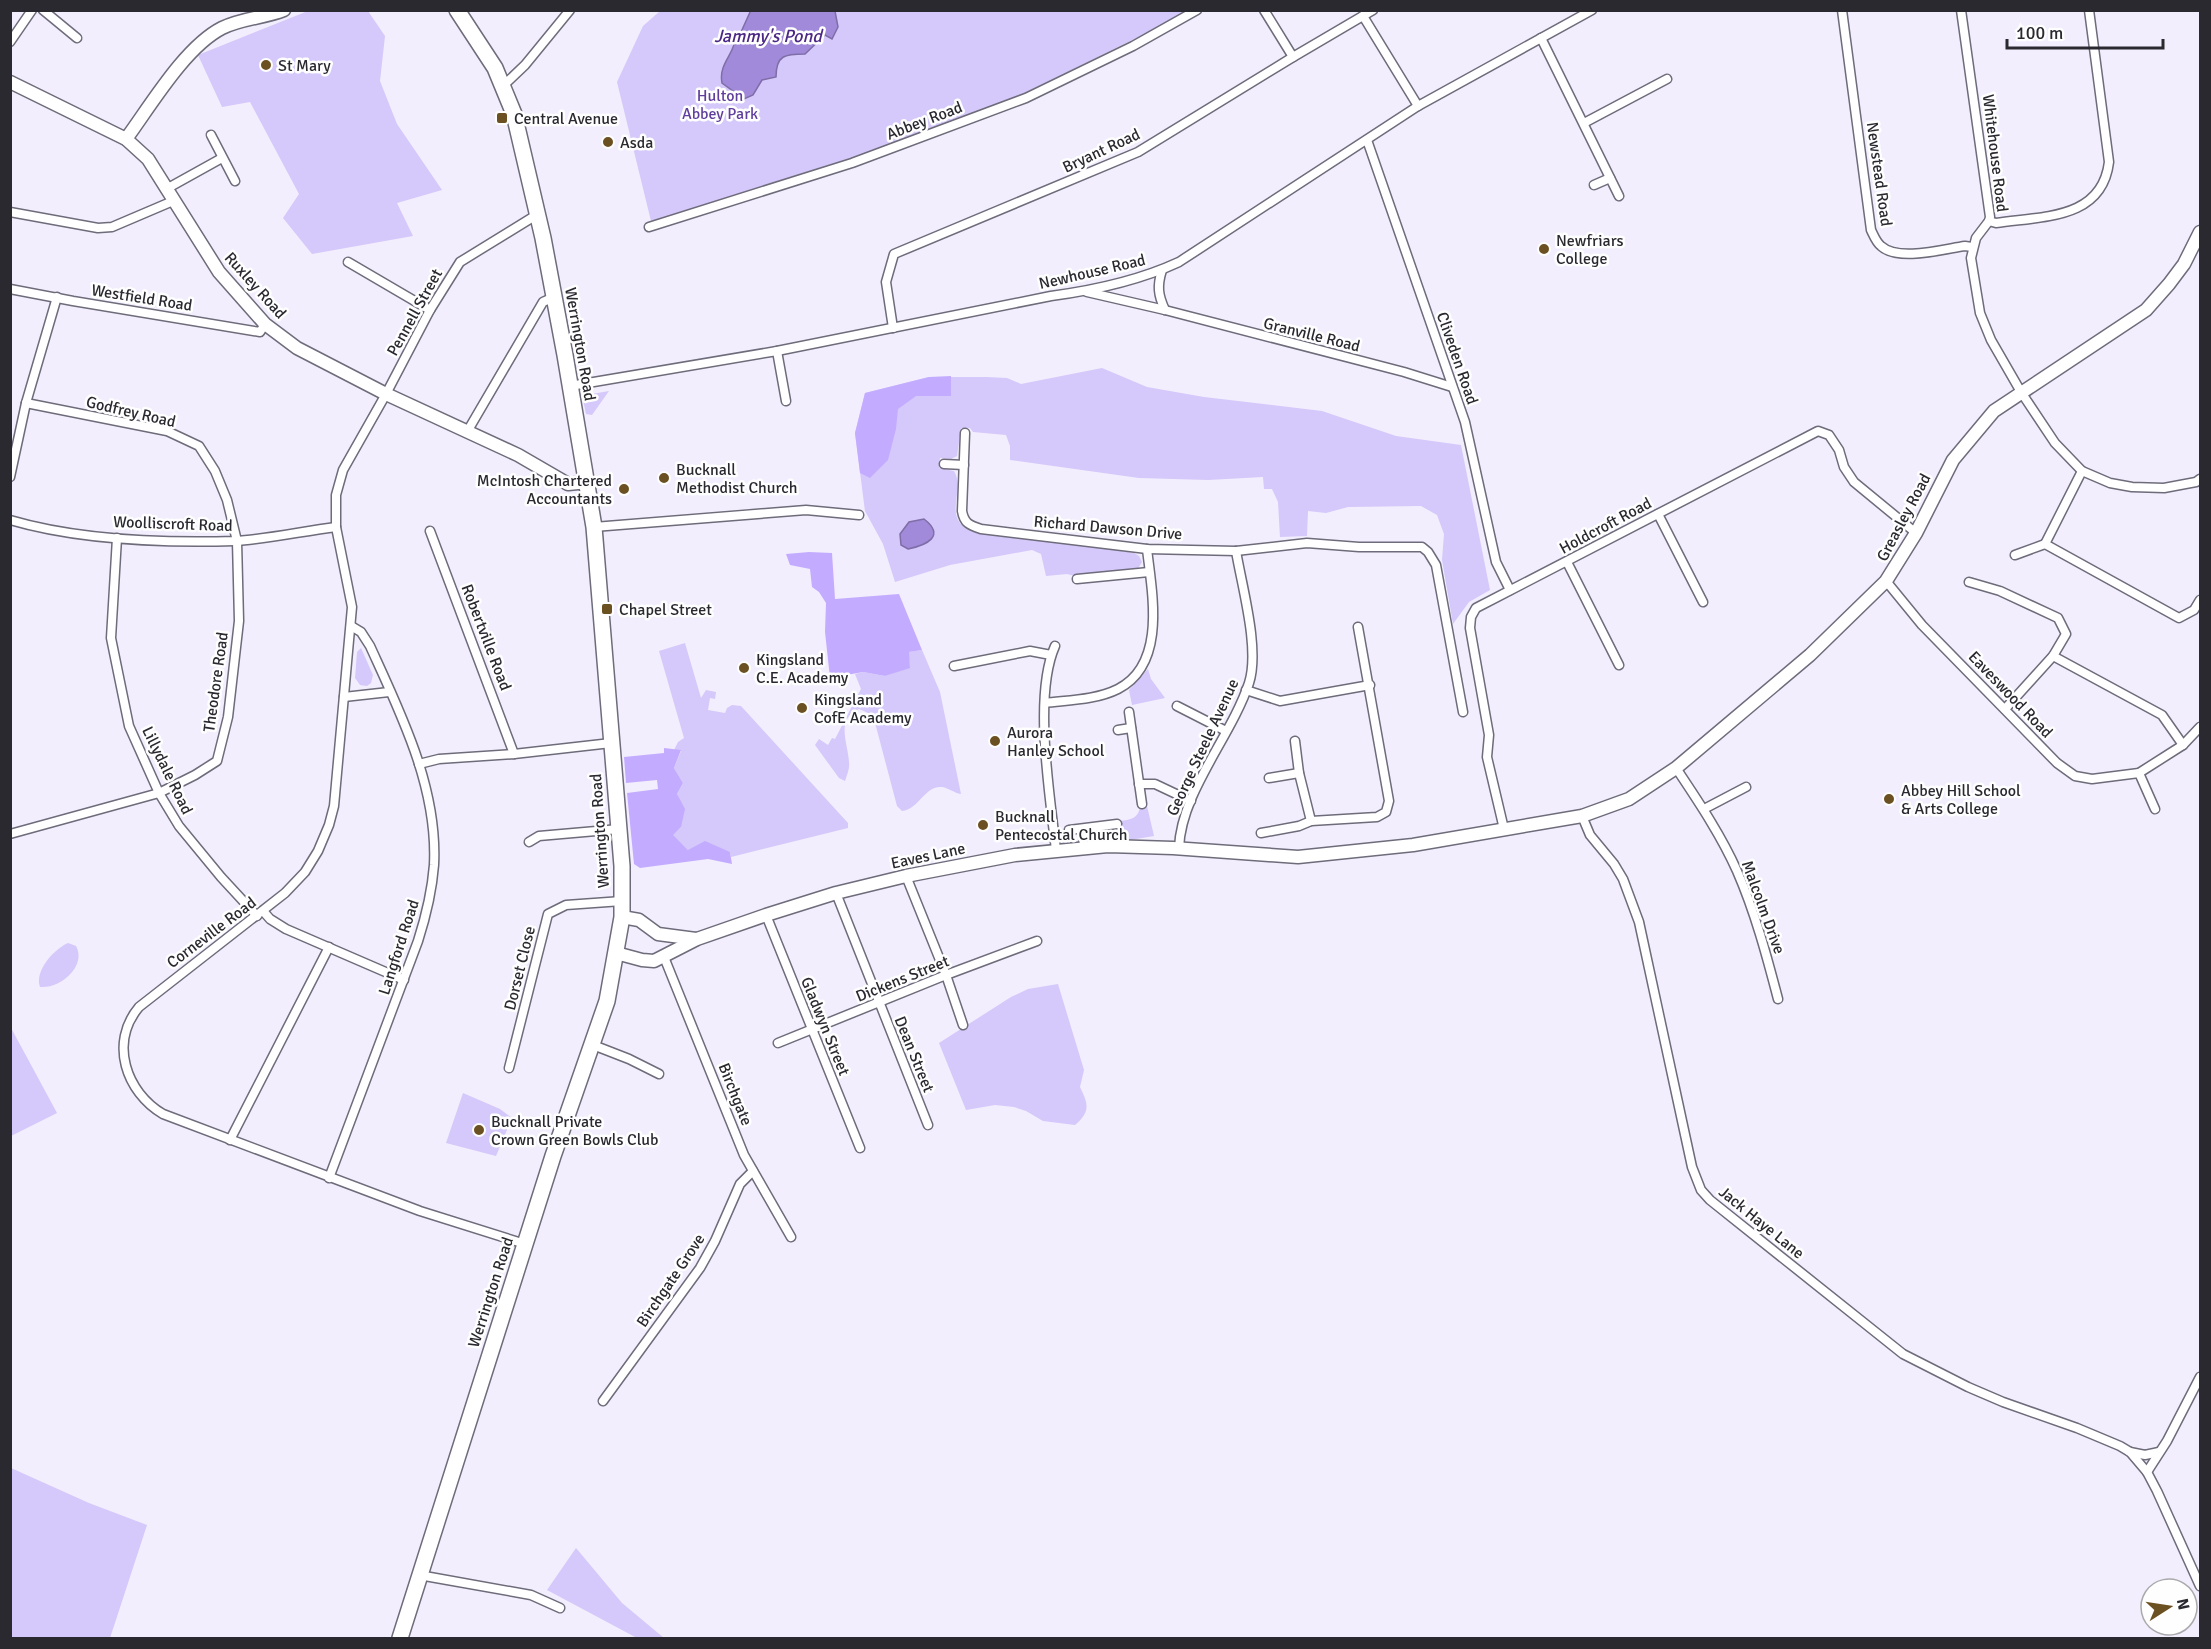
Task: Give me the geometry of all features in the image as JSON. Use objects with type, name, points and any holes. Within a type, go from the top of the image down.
[{"type":"highway","name":"Werrington Road","points":[[400,1638],[572,1098],[593,1045],[606,1001],[622,917],[619,829],[594,527],[588,482],[538,213],[521,137],[503,86],[482,47],[457,10]]},
{"type":"street","points":[[10,42],[32,10]]},
{"type":"street","points":[[43,10],[77,38]]},
{"type":"street","points":[[126,139],[169,80],[204,39],[223,28],[284,10]]},
{"type":"street","points":[[503,86],[525,65],[570,10]]},
{"type":"street","name":"Abbey Road","points":[[649,227],[852,163],[1026,98],[1133,46],[1197,10]]},
{"type":"street","points":[[1264,10],[1293,57]]},
{"type":"street","name":"Bryant Road","points":[[893,328],[886,282],[894,254],[1138,152],[1372,10]]},
{"type":"street","name":"Newhouse Road","points":[[570,386],[777,351],[1051,296],[1085,292],[1131,281],[1162,270],[1179,262],[1418,106],[1592,10]]},
{"type":"street","name":"Newstead Road","points":[[1842,10],[1871,230],[1876,240],[1882,248],[1907,254],[1972,247]]},
{"type":"street","name":"Whitehouse Road","points":[[1961,10],[1985,176],[1989,221],[1972,247]]},
{"type":"street","points":[[1989,221],[2067,212],[2080,208],[2089,202],[2104,184],[2109,162],[2089,10]]},
{"type":"street","points":[[1363,16],[1418,106]]},
{"type":"street","points":[[1542,38],[1619,196]]},
{"type":"street","points":[[1584,123],[1667,79]]},
{"type":"street","name":"Ruxley Road","points":[[10,82],[126,139],[148,159],[219,272],[265,324],[297,348],[386,394],[518,455],[568,484],[588,482]]},
{"type":"street","points":[[211,135],[235,181]]},
{"type":"street","name":"Cliveden Road","points":[[1367,140],[1465,422],[1496,562],[1510,590]]},
{"type":"street","points":[[168,188],[222,158]]},
{"type":"street","points":[[1594,185],[1610,178]]},
{"type":"street","points":[[10,212],[98,228],[112,227],[173,201]]},
{"type":"street","name":"Pennell Street","points":[[386,394],[430,310],[460,262],[538,213]]},
{"type":"street","name":"Greasley Road","points":[[1504,829],[1582,816],[1629,799],[1676,768],[1810,655],[1886,581],[1916,533],[1953,460],[1994,411],[2146,310],[2169,284],[2199,237]]},
{"type":"street","points":[[1972,247],[1971,258],[1980,313],[1991,340],[2021,392],[2055,443],[2082,471],[2110,483],[2132,487],[2164,488],[2196,482],[2200,479]]},
{"type":"street","points":[[348,262],[430,310]]},
{"type":"street","points":[[1162,270],[1158,285],[1159,297],[1165,310]]},
{"type":"street","name":"Westfield Road","points":[[10,289],[260,332],[265,324]]},
{"type":"street","name":"Granville Road","points":[[1085,292],[1165,310],[1404,372],[1452,387]]},
{"type":"street","points":[[10,477],[26,404],[57,297]]},
{"type":"street","points":[[467,432],[543,302],[554,297]]},
{"type":"street","points":[[777,351],[786,400]]},
{"type":"street","name":"Corneville Road","points":[[386,394],[340,477],[336,495],[336,527],[352,604],[334,806],[329,825],[318,851],[305,872],[285,893],[139,1007],[129,1023],[124,1044],[125,1063],[137,1092],[145,1102],[163,1114],[329,1178],[474,1230],[525,1244]]},
{"type":"street","name":"Godfrey Road","points":[[26,404],[167,431],[199,447],[219,481],[237,541]]},
{"type":"street","name":"Holdcroft Road","points":[[1504,829],[1487,757],[1489,735],[1470,628],[1471,617],[1476,608],[1818,431],[1829,435],[1854,482],[1916,533]]},
{"type":"street","name":"Richard Dawson Drive","points":[[965,433],[963,519],[968,525],[981,529],[1147,549],[1236,551],[1307,543],[1359,547],[1422,547],[1436,565],[1462,712]]},
{"type":"street","points":[[944,464],[964,465]]},
{"type":"street","points":[[2015,555],[2045,544],[2082,471]]},
{"type":"street","points":[[594,527],[806,510],[859,515]]},
{"type":"street","points":[[1658,514],[1703,602]]},
{"type":"street","name":"Woolliscroft Road","points":[[10,520],[51,531],[117,538],[237,541],[336,527]]},
{"type":"street","name":"Robertville Road","points":[[430,531],[514,754]]},
{"type":"street","name":"Lillydale Road","points":[[117,538],[111,638],[129,726],[159,793],[178,826],[221,877],[260,913],[277,924],[404,980]]},
{"type":"street","name":"Theodore Road","points":[[159,793],[217,761],[228,717],[239,621],[237,541]]},
{"type":"street","points":[[2045,544],[2179,618],[2194,610],[2200,600]]},
{"type":"street","points":[[1045,703],[1098,696],[1117,689],[1140,669],[1149,651],[1153,633],[1147,549]]},
{"type":"street","name":"George Steele Avenue","points":[[1176,848],[1191,801],[1249,682],[1252,647],[1236,551]]},
{"type":"street","points":[[1567,562],[1619,665]]},
{"type":"street","points":[[1077,579],[1149,572]]},
{"type":"street","name":"Eaveswood Road","points":[[1886,581],[1922,625],[2057,763],[2075,776],[2092,779],[2139,773],[2183,745],[2200,727]]},
{"type":"street","points":[[1969,582],[2000,591],[2058,618],[2066,634],[2053,656],[2005,709]]},
{"type":"street","name":"Langford Road","points":[[329,1178],[423,927],[434,867],[433,830],[419,764],[366,639],[361,632],[351,626]]},
{"type":"street","points":[[1261,833],[1299,826],[1311,821],[1377,817],[1386,812],[1389,801],[1358,627]]},
{"type":"street","points":[[1055,646],[1051,655],[1045,703],[1047,771],[1056,850]]},
{"type":"street","points":[[954,666],[1030,651],[1051,655]]},
{"type":"street","points":[[2053,656],[2162,715],[2183,745]]},
{"type":"street","points":[[1246,690],[1280,701],[1370,685]]},
{"type":"street","points":[[344,697],[389,692]]},
{"type":"street","points":[[1178,706],[1226,731]]},
{"type":"street","points":[[1129,712],[1142,804]]},
{"type":"street","points":[[1118,730],[1131,728]]},
{"type":"street","points":[[1295,741],[1299,773],[1311,821]]},
{"type":"street","points":[[419,764],[439,759],[514,754],[611,743]]},
{"type":"street","name":"Malcolm Drive","points":[[1676,768],[1704,809],[1737,871],[1779,999]]},
{"type":"street","points":[[1269,778],[1299,773]]},
{"type":"street","points":[[2139,773],[2155,808]]},
{"type":"street","points":[[1139,784],[1155,784],[1191,801]]},
{"type":"street","points":[[1704,809],[1746,787]]},
{"type":"street","points":[[10,834],[159,793]]},
{"type":"street","name":"Jack Haye Lane","points":[[1582,816],[1590,835],[1614,864],[1623,879],[1639,922],[1692,1167],[1701,1190],[1710,1200],[1903,1354],[2002,1402],[2120,1446],[2130,1452]]},
{"type":"street","points":[[1070,830],[1117,824]]},
{"type":"street","points":[[529,842],[539,836],[619,829]]},
{"type":"street","points":[[1083,829],[1084,848]]},
{"type":"street","name":"Eaves Lane","points":[[616,953],[654,961],[697,939],[836,893],[906,876],[1015,855],[1108,846],[1176,848],[1298,857],[1404,846],[1504,829]]},
{"type":"street","points":[[906,876],[946,975],[963,1025]]},
{"type":"street","name":"Dean Street","points":[[836,893],[928,1125]]},
{"type":"street","name":"Dorset Close","points":[[509,1068],[548,914],[566,905],[622,901]]},
{"type":"street","name":"Gladwyn Street","points":[[766,915],[860,1148]]},
{"type":"street","name":"Eaves Lane","points":[[622,917],[639,920],[658,934],[697,939]]},
{"type":"street","name":"Dickens Street","points":[[778,1043],[1037,941]]},
{"type":"street","points":[[230,1140],[329,948]]},
{"type":"street","name":"Birchgate","points":[[664,957],[744,1155],[791,1237]]},
{"type":"street","points":[[593,1045],[659,1074]]},
{"type":"street","name":"Birchgate Grove","points":[[603,1401],[700,1268],[740,1184],[753,1171]]},
{"type":"street","points":[[2147,1472],[2167,1441],[2200,1377]]},
{"type":"street","points":[[2130,1452],[2145,1455],[2159,1452]]},
{"type":"street","points":[[2130,1452],[2147,1472],[2200,1586]]},
{"type":"street","points":[[419,1575],[531,1595],[560,1608]]},
{"type":"green space","points":[[308,11],[368,11],[385,36],[380,81],[397,124],[442,190],[397,203],[413,236],[312,254],[283,218],[299,194],[250,102],[222,107],[198,55]]},
{"type":"green space","name":"Hulton Abbey Park","points":[[660,11],[1191,11],[1023,94],[853,159],[758,191],[651,221],[617,82],[643,26]]},
{"type":"green space","points":[[1102,368],[1147,387],[1204,397],[1322,411],[1396,436],[1461,445],[1490,590],[1469,602],[1453,624],[1442,560],[1444,534],[1437,515],[1421,506],[1348,507],[1326,513],[1308,511],[1307,536],[1280,537],[1278,502],[1272,489],[1264,489],[1263,477],[1208,480],[1139,478],[1010,460],[1010,446],[1006,435],[973,432],[970,428],[961,428],[957,456],[951,459],[940,458],[939,468],[954,471],[958,488],[956,514],[965,528],[977,533],[1134,553],[1142,562],[1137,570],[1079,577],[1067,574],[1046,576],[1041,554],[1032,550],[950,565],[895,582],[883,544],[865,511],[855,433],[865,393],[929,377],[1007,378],[1021,384]]},
{"type":"green space","points":[[609,391],[592,415],[586,414],[583,400],[586,395]]},
{"type":"green space","points":[[685,643],[701,698],[706,690],[716,692],[715,699],[710,698],[708,710],[725,713],[732,705],[741,706],[848,823],[848,828],[731,857],[730,852],[688,850],[672,835],[681,827],[677,794],[683,783],[674,768],[681,751],[674,750],[678,742],[684,738],[659,651]]},
{"type":"green space","points":[[361,648],[373,675],[371,683],[367,686],[360,685],[355,678],[357,652]]},
{"type":"green space","points":[[922,650],[940,692],[961,794],[936,787],[913,806],[902,811],[897,806],[873,715],[859,709],[847,719],[845,732],[849,764],[845,781],[839,778],[815,745],[819,739],[828,745],[832,738],[835,739],[861,689],[855,674],[863,672],[885,676],[910,667],[908,652]]},
{"type":"green space","points":[[1148,669],[1151,679],[1165,698],[1132,705],[1129,690]]},
{"type":"green space","points":[[1147,806],[1154,836],[1090,843],[1091,833],[1118,828],[1118,821],[1132,819],[1137,815],[1140,807]]},
{"type":"green space","points":[[68,943],[76,946],[78,961],[75,968],[70,975],[56,984],[40,987],[40,974],[47,961],[51,955]]},
{"type":"green space","points":[[1058,984],[1084,1070],[1080,1087],[1086,1103],[1084,1116],[1075,1125],[1043,1121],[1014,1107],[995,1105],[966,1110],[939,1043],[1011,997],[1028,989]]},
{"type":"green space","points":[[10,1026],[57,1113],[11,1136],[10,1136]]},
{"type":"green space","name":"Bucknall Private Crown Green Bowls Club","points":[[463,1093],[500,1109],[512,1118],[496,1156],[446,1143]]},
{"type":"green space","points":[[11,1468],[89,1503],[147,1525],[110,1638],[11,1638]]},
{"type":"green space","points":[[576,1548],[622,1603],[664,1638],[637,1638],[547,1590]]},
{"type":"shaded area","points":[[951,376],[951,396],[916,396],[898,409],[896,429],[888,460],[870,478],[860,473],[855,433],[865,393],[929,377]]},
{"type":"shaded area","points":[[832,553],[835,599],[899,594],[922,650],[909,652],[910,668],[885,676],[863,672],[830,678],[825,632],[826,603],[819,592],[812,587],[810,569],[790,565],[786,554]]},
{"type":"shaded area","points":[[664,748],[681,750],[674,768],[683,783],[677,794],[685,809],[681,827],[673,835],[688,850],[705,841],[730,852],[732,864],[708,859],[640,868],[634,864],[627,793],[658,789],[657,780],[626,783],[624,757],[664,753]]},
{"type":"water","name":"Jammy's Pond","points":[[751,10],[835,11],[838,27],[832,39],[825,35],[805,54],[783,57],[778,64],[776,77],[762,80],[753,95],[744,99],[722,83],[721,76],[736,35],[741,32]]},
{"type":"water","points":[[924,519],[933,530],[934,535],[931,539],[922,545],[908,549],[901,545],[900,534],[909,522]]},
{"type":"place","name":"St Mary","points":[[266,65]]},
{"type":"place","name":"Central Avenue","points":[[502,118]]},
{"type":"place","name":"Asda","points":[[608,142]]},
{"type":"place","name":"Newfriars College","points":[[1544,249]]},
{"type":"place","name":"Bucknall Methodist Church","points":[[664,478]]},
{"type":"place","name":"McIntosh Chartered Accountants","points":[[624,489]]},
{"type":"place","name":"Chapel Street","points":[[607,609]]},
{"type":"place","name":"Kingsland C.E. Academy","points":[[744,668]]},
{"type":"place","name":"Kingsland CofE Academy","points":[[802,708]]},
{"type":"place","name":"Aurora Hanley School","points":[[995,741]]},
{"type":"place","name":"Abbey Hill School & Arts College","points":[[1889,799]]},
{"type":"place","name":"Bucknall Pentecostal Church","points":[[983,825]]},
{"type":"place","name":"Bucknall Private Crown Green Bowls Club","points":[[479,1130]]}]
